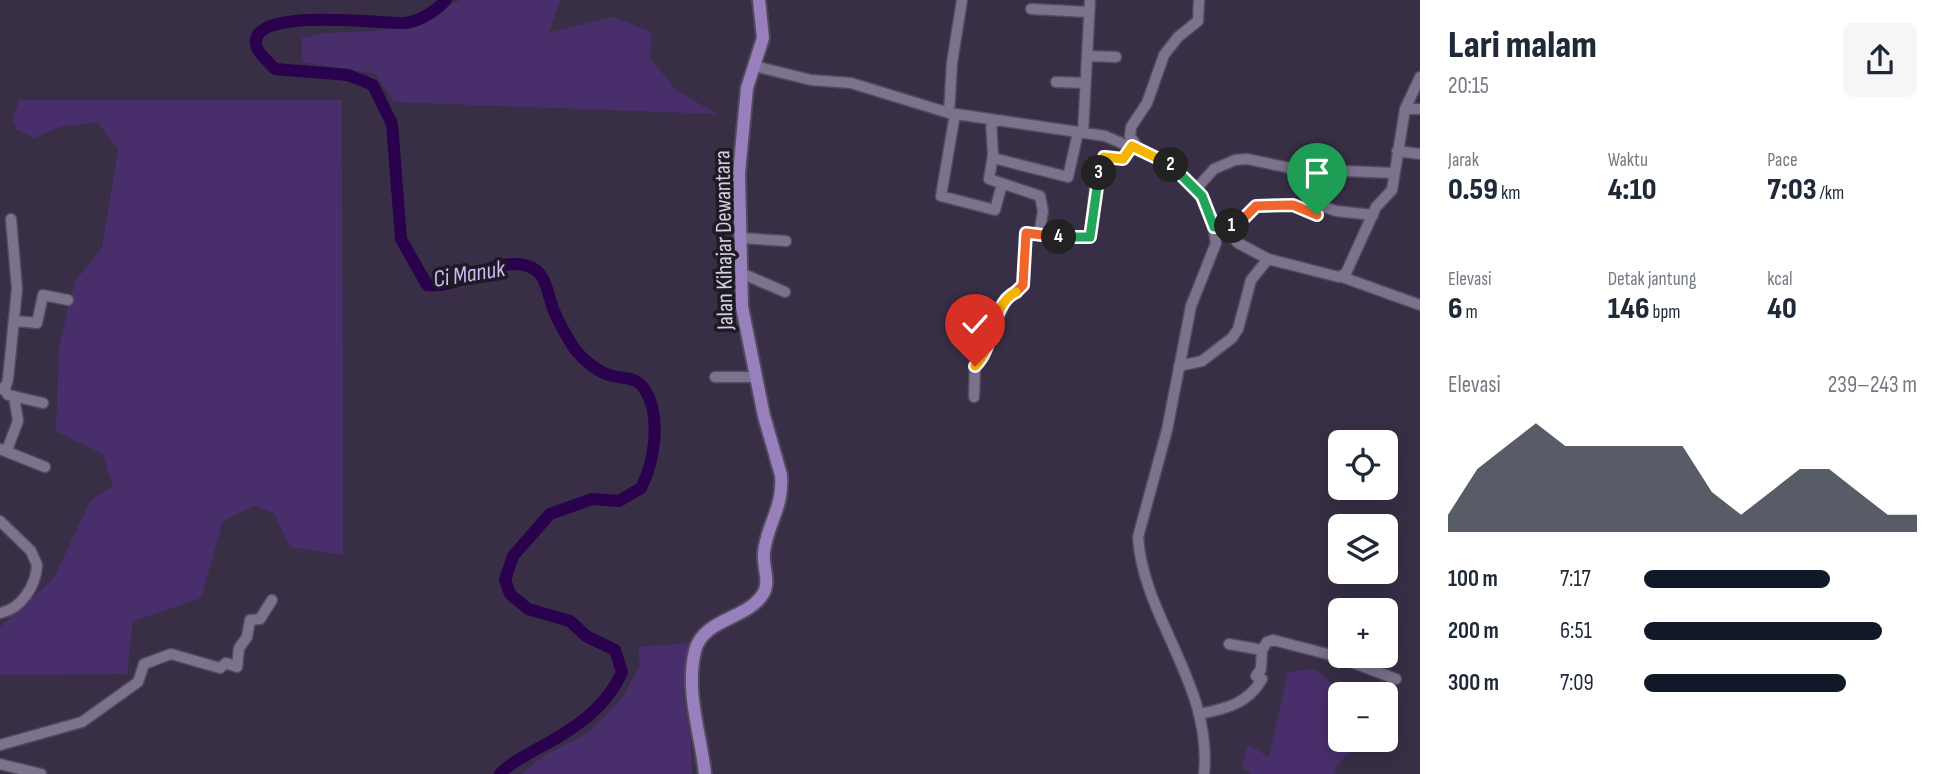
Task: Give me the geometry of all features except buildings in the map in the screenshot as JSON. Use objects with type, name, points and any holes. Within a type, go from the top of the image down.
[{"type":"main road","name":"Jalan Kihajar Dewantara","points":[[705,774],[696,723],[695,651],[710,628],[755,603],[764,593],[767,582],[763,554],[782,497],[781,474],[744,326],[741,273],[740,173],[747,88],[764,28],[760,0]]},
{"type":"street","points":[[962,0],[952,63],[952,113],[941,196],[995,210],[1002,184]]},
{"type":"street","points":[[993,158],[1068,177],[1080,133],[1088,56],[1090,0]]},
{"type":"street","points":[[1147,155],[1132,141],[1131,127],[1147,103],[1164,55],[1178,37],[1198,21],[1199,0]]},
{"type":"street","points":[[1031,9],[1088,12]]},
{"type":"street","points":[[1088,56],[1116,57]]},
{"type":"street","points":[[754,66],[811,80],[851,83],[952,113],[1100,135],[1132,146],[1173,167],[1196,189],[1219,227],[1238,243],[1268,259],[1342,277],[1420,305]]},
{"type":"street","points":[[1342,277],[1349,269],[1373,215],[1392,190],[1405,109],[1420,77]]},
{"type":"street","points":[[1056,82],[1085,83]]},
{"type":"street","points":[[1405,109],[1420,109]]},
{"type":"street","points":[[991,120],[993,158],[989,179],[1040,195],[1044,211],[1038,235]]},
{"type":"street","points":[[974,397],[975,366],[984,356],[1006,298],[1023,285],[1026,233],[1090,237],[1095,189],[1104,158],[1123,159],[1132,146]]},
{"type":"street","points":[[1397,150],[1420,154]]},
{"type":"street","points":[[1196,189],[1214,169],[1235,160],[1247,159],[1295,169],[1394,173]]},
{"type":"street","points":[[1219,227],[1239,223],[1256,206],[1293,205],[1316,215],[1322,206],[1336,211],[1373,215]]},
{"type":"street","points":[[11,219],[18,289],[12,359],[2,388],[6,394],[43,403]]},
{"type":"street","points":[[1205,774],[1204,736],[1199,714],[1189,679],[1149,582],[1138,537],[1157,473],[1191,306],[1214,254],[1219,227]]},
{"type":"street","points":[[741,238],[786,241]]},
{"type":"street","points":[[1180,366],[1202,361],[1232,338],[1238,329],[1251,280],[1268,259]]},
{"type":"street","points":[[741,273],[785,292]]},
{"type":"street","points":[[16,321],[37,323],[43,295],[68,300]]},
{"type":"street","points":[[715,377],[755,377]]},
{"type":"street","points":[[14,396],[18,418],[3,449],[45,467]]},
{"type":"street","points":[[0,521],[32,551],[37,565],[23,600],[11,610],[0,613]]},
{"type":"street","points":[[0,745],[82,722],[139,680],[145,664],[170,654],[220,668],[226,663],[237,667],[239,648],[246,639],[250,620],[260,619],[272,600]]},
{"type":"street","points":[[1199,714],[1234,706],[1257,689],[1262,680],[1256,676],[1261,669],[1262,649],[1267,642],[1273,640],[1335,656],[1396,679]]},
{"type":"street","points":[[1229,644],[1262,649]]},
{"type":"street","points":[[0,764],[41,774]]},
{"type":"shaded area","points":[[461,0],[560,0],[549,33],[613,17],[651,32],[650,58],[676,90],[717,114],[394,102],[376,74],[302,62],[302,38],[326,33],[376,31]]},
{"type":"shaded area","points":[[19,100],[342,100],[343,555],[290,547],[274,513],[254,506],[223,521],[201,598],[133,621],[127,674],[0,675],[0,627],[53,579],[91,500],[113,486],[103,454],[56,431],[59,347],[75,281],[102,248],[118,149],[97,122],[60,127],[34,138],[16,129],[13,119]]},
{"type":"shaded area","points":[[689,643],[683,694],[691,743],[692,774],[522,774],[543,756],[588,733],[623,697],[640,665],[638,647]]},
{"type":"shaded area","points":[[1315,669],[1330,682],[1328,752],[1351,752],[1337,765],[1334,774],[1251,774],[1242,768],[1248,745],[1269,757],[1288,672]]},
{"type":"waterway","name":"Ci Manuk","points":[[446,0],[427,15],[404,23],[317,20],[291,21],[271,26],[258,35],[257,48],[275,69],[348,75],[373,85],[392,124],[401,239],[427,285],[452,283],[499,266],[512,264],[532,268],[542,277],[556,316],[577,352],[603,372],[638,383],[650,401],[655,426],[654,439],[650,466],[641,488],[619,501],[592,499],[550,514],[513,556],[505,580],[510,594],[528,609],[570,621],[586,636],[615,650],[622,672],[607,697],[586,718],[512,763],[500,774]]},
{"type":"route","points":[[975,366],[984,356],[1006,298],[1023,285],[1026,233],[1090,237],[1095,189],[1103,159],[1107,156],[1123,159],[1132,146],[1166,162],[1202,196],[1214,227],[1239,223],[1256,206],[1293,205],[1317,215]]}]
